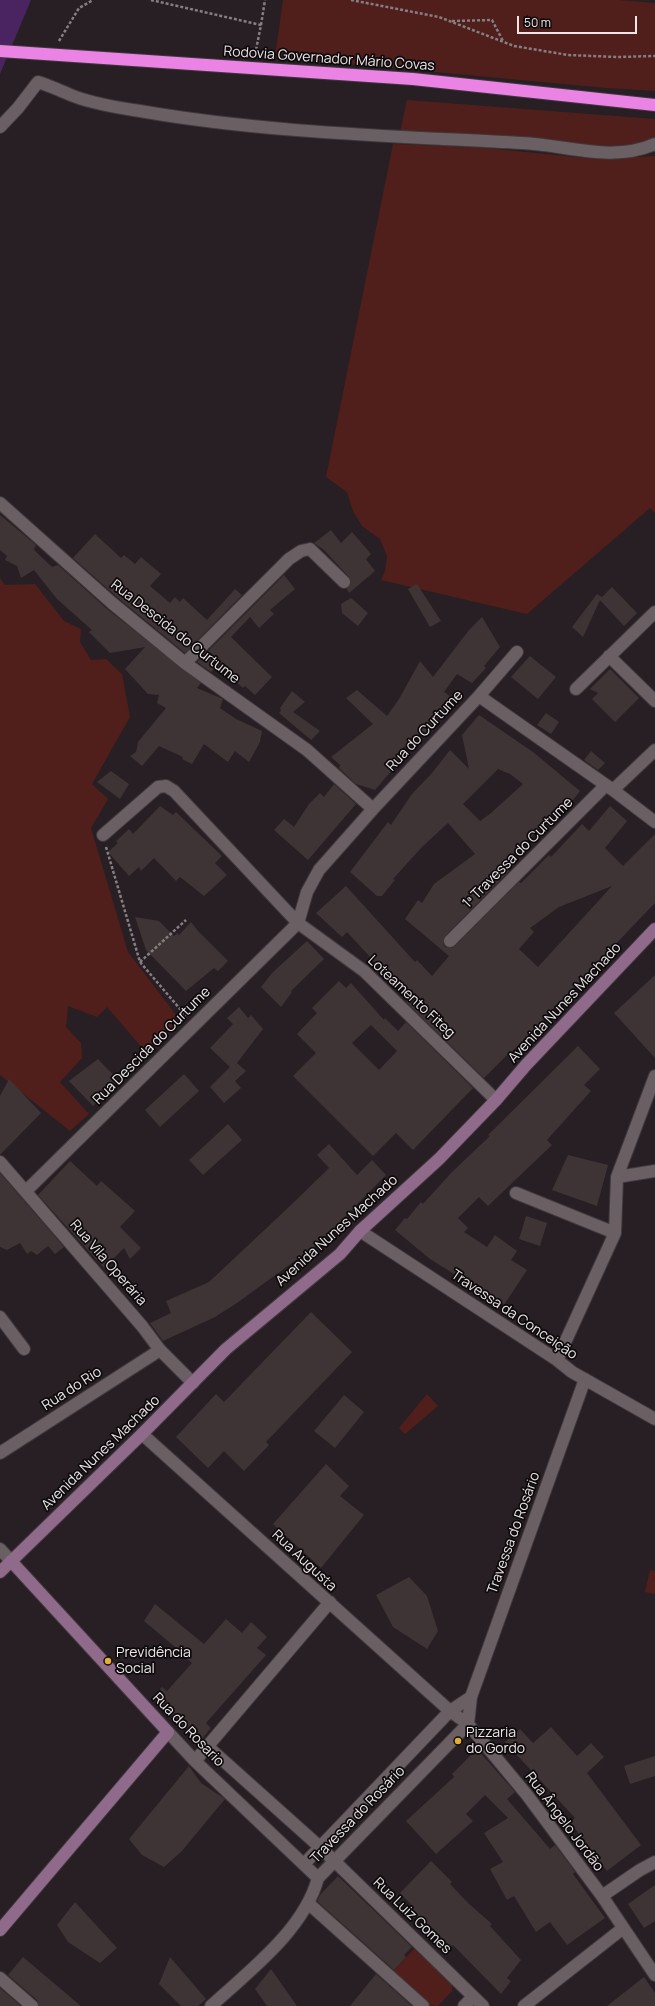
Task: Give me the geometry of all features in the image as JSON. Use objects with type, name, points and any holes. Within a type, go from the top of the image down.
[{"type":"highway","name":"Rodovia Governador Mário Covas","points":[[0,51],[413,79],[655,105]]},
{"type":"street","points":[[0,127],[18,108],[38,82],[57,88],[77,97],[140,111],[338,134],[533,144],[611,154],[639,151],[655,144]]},
{"type":"street","name":"Rua Descida do Curtume","points":[[0,503],[112,603],[185,663],[307,750],[373,809]]},
{"type":"street","points":[[185,663],[289,559],[301,551],[310,549],[344,582]]},
{"type":"street","points":[[576,689],[655,612]]},
{"type":"street","points":[[479,696],[517,652]]},
{"type":"street","points":[[609,656],[655,701]]},
{"type":"street","name":"Rua do Curtume","points":[[298,923],[307,892],[319,870],[373,809],[479,696],[655,822]]},
{"type":"street","name":"1ª Travessa do Curtume","points":[[450,941],[609,788],[655,750]]},
{"type":"street","name":"Loteamento Fiteg","points":[[103,835],[158,787],[166,786],[174,791],[298,923],[364,971],[496,1100]]},
{"type":"street","name":"Rua Descida do Curtume","points":[[26,1191],[298,923]]},
{"type":"street","name":"Avenida Nunes Machado","points":[[0,1572],[142,1434],[226,1349],[340,1254],[360,1231],[439,1159],[655,929]]},
{"type":"street","points":[[557,1360],[615,1233],[616,1177],[655,1077]]},
{"type":"street","name":"Rua Vila Operária","points":[[0,1162],[142,1326],[160,1350],[193,1383]]},
{"type":"street","points":[[616,1177],[655,1171]]},
{"type":"street","points":[[516,1192],[615,1233]]},
{"type":"street","name":"Travessa da Conceição","points":[[360,1231],[557,1360],[572,1372],[655,1419]]},
{"type":"street","points":[[0,1317],[24,1349]]},
{"type":"street","name":"Rua do Rio","points":[[0,1453],[160,1350]]},
{"type":"street","name":"Travessa do Rosário","points":[[318,1878],[336,1862],[377,1816],[468,1724],[471,1697],[585,1379]]},
{"type":"street","name":"Rua Augusta","points":[[142,1434],[330,1602],[195,1761]]},
{"type":"street","points":[[0,1549],[11,1561]]},
{"type":"street","name":"Rua do Rosario","points":[[11,1561],[195,1761],[318,1878]]},
{"type":"street","name":"Rua Ângelo Jordão","points":[[330,1602],[450,1711],[468,1724],[526,1795],[602,1896],[622,1929],[655,1975]]},
{"type":"street","name":"Travessa do Rosário","points":[[304,1864],[321,1848],[450,1711],[471,1697]]},
{"type":"street","points":[[0,1930],[168,1732]]},
{"type":"street","name":"Rua do Rosario","points":[[207,1746],[321,1848]]},
{"type":"street","points":[[250,1813],[266,1799]]},
{"type":"street","points":[[362,1803],[377,1816]]},
{"type":"street","name":"Rua Luiz Gomes","points":[[321,1848],[483,2006]]},
{"type":"street","points":[[602,1896],[640,1870],[655,1862]]},
{"type":"street","points":[[211,2006],[282,1941],[308,1903],[318,1878]]},
{"type":"street","points":[[308,1903],[423,2006]]},
{"type":"street","points":[[524,2006],[622,1929]]},
{"type":"street","points":[[0,1978],[32,2006]]},
{"type":"street","points":[[464,2006],[473,1997]]},
{"type":"path","points":[[50,55],[79,8],[93,0]]},
{"type":"path","points":[[151,0],[261,25]]},
{"type":"path","points":[[252,68],[265,0]]},
{"type":"path","points":[[351,0],[439,17],[514,46],[568,55],[617,57],[655,56]]},
{"type":"path","points":[[450,21],[492,20],[503,42]]},
{"type":"path","points":[[103,835],[140,962],[194,1026]]},
{"type":"path","points":[[140,962],[186,920]]},
{"type":"shaded area","points":[[0,0],[31,0],[0,74]]},
{"type":"shaded area","points":[[283,0],[618,0],[655,3],[655,91],[606,88],[275,57]]},
{"type":"shaded area","points":[[407,100],[655,119],[655,138],[639,144],[611,149],[548,139],[400,132]]},
{"type":"shaded area","points":[[393,144],[476,147],[595,159],[655,156],[655,513],[650,508],[527,614],[381,580],[385,571],[387,556],[380,539],[362,526],[353,511],[347,492],[326,477]]},
{"type":"shaded area","points":[[0,578],[5,585],[35,584],[64,621],[81,629],[80,642],[91,660],[106,659],[122,674],[130,717],[92,784],[108,799],[91,828],[128,952],[180,1020],[145,1051],[107,1007],[97,1017],[68,1006],[66,1027],[81,1043],[82,1058],[60,1082],[89,1114],[70,1131],[0,1075]]},
{"type":"shaded area","points":[[427,1394],[438,1406],[405,1434],[399,1428]]},
{"type":"shaded area","points":[[650,1570],[655,1571],[655,1594],[645,1592]]},
{"type":"shaded area","points":[[414,1949],[452,1983],[452,1991],[438,2006],[429,2005],[392,1972]]},
{"type":"building","points":[[0,515],[36,545],[34,550],[52,567],[58,565],[107,609],[201,683],[197,688],[223,699],[220,708],[236,719],[262,731],[260,742],[249,762],[235,751],[228,762],[204,744],[192,764],[182,759],[183,757],[159,746],[142,766],[130,756],[136,752],[138,742],[166,708],[157,703],[159,695],[148,694],[125,669],[145,647],[110,653],[89,632],[92,630],[57,599],[34,570],[21,578],[17,566],[5,560],[7,556],[0,550]]},
{"type":"building","points":[[331,530],[341,543],[352,532],[371,554],[366,559],[375,571],[349,593],[347,589],[351,583],[349,577],[324,550],[314,543]]},
{"type":"building","points":[[95,534],[121,558],[124,555],[135,564],[141,557],[161,574],[150,586],[170,603],[175,597],[180,602],[183,598],[207,620],[235,589],[242,595],[185,653],[117,597],[73,558]]},
{"type":"building","points":[[284,575],[295,589],[270,610],[274,614],[259,628],[250,617],[231,637],[272,677],[255,695],[245,686],[243,688],[217,666],[211,672],[197,662]]},
{"type":"building","points":[[417,584],[441,621],[430,627],[408,589]]},
{"type":"building","points":[[612,587],[637,613],[624,626],[600,600],[583,637],[572,627],[597,594],[602,597]]},
{"type":"building","points":[[351,598],[368,613],[358,626],[342,613],[341,604]]},
{"type":"building","points":[[482,617],[500,647],[484,666],[486,668],[472,683],[457,674],[444,692],[456,700],[454,703],[455,704],[439,717],[430,730],[400,750],[405,755],[375,790],[356,784],[339,768],[340,765],[331,757],[373,724],[346,698],[357,690],[387,716],[399,699],[420,661],[433,677],[469,630]]},
{"type":"building","points":[[530,656],[556,677],[538,699],[511,677]]},
{"type":"building","points":[[610,669],[639,698],[615,722],[592,699],[598,693],[590,689]]},
{"type":"building","points":[[292,691],[305,702],[293,712],[320,731],[311,740],[279,713],[281,711],[280,708]]},
{"type":"building","points":[[546,713],[559,722],[551,734],[537,725]]},
{"type":"building","points":[[479,715],[533,752],[580,791],[562,814],[556,809],[538,831],[509,857],[511,859],[504,866],[509,871],[445,936],[443,943],[445,947],[452,948],[455,946],[519,882],[521,883],[549,855],[551,857],[582,824],[589,831],[610,806],[627,821],[605,848],[623,866],[655,834],[655,903],[509,1055],[508,1054],[484,1078],[406,1002],[409,999],[347,932],[342,937],[316,913],[346,886],[415,962],[417,960],[432,976],[449,956],[405,919],[418,900],[422,903],[434,884],[475,854],[448,823],[422,847],[393,879],[395,880],[382,896],[377,896],[350,872],[388,822],[391,825],[412,794],[432,773],[450,750],[469,769],[462,735]],"holes":[[[498,769],[510,774],[523,784],[480,821],[463,804]],[[612,886],[538,967],[519,949],[534,932],[530,928],[559,907]]]},
{"type":"building","points":[[591,751],[605,763],[598,770],[584,760]]},
{"type":"building","points":[[111,771],[129,784],[120,799],[97,782]]},
{"type":"building","points":[[334,784],[356,804],[308,860],[274,830],[284,819],[294,827],[309,804],[320,793],[324,797]]},
{"type":"building","points":[[160,806],[173,815],[176,812],[222,856],[215,863],[227,875],[204,896],[180,877],[176,881],[154,858],[141,871],[139,867],[129,876],[108,852],[118,843],[116,841],[129,829],[133,834]]},
{"type":"building","points":[[135,917],[159,921],[174,936],[177,933],[179,935],[191,922],[228,961],[218,971],[214,968],[186,991],[146,950]]},
{"type":"building","points":[[307,941],[324,959],[291,991],[292,992],[281,1007],[261,987],[272,973]]},
{"type":"building","points":[[655,975],[655,1058],[614,1013]]},
{"type":"building","points":[[339,981],[346,988],[351,983],[384,1020],[385,1018],[398,1031],[406,1022],[473,1088],[413,1150],[396,1133],[373,1156],[293,1076],[316,1053],[297,1034],[317,1013],[312,1008]],"holes":[[[371,1025],[397,1051],[379,1070],[352,1043]]]},
{"type":"building","points":[[239,1007],[248,1018],[251,1015],[263,1029],[237,1063],[246,1071],[235,1081],[241,1088],[224,1103],[210,1087],[230,1067],[210,1048],[233,1024],[227,1018]]},
{"type":"building","points":[[578,1046],[600,1069],[584,1085],[591,1091],[547,1140],[552,1145],[488,1206],[479,1197],[458,1218],[468,1228],[464,1232],[487,1247],[495,1235],[517,1251],[511,1260],[527,1270],[504,1305],[430,1259],[395,1230],[405,1218],[407,1219],[421,1202],[423,1204],[451,1173],[490,1136],[488,1135]]},
{"type":"building","points":[[98,1059],[119,1081],[103,1093],[105,1095],[93,1106],[69,1081]]},
{"type":"building","points":[[184,1074],[199,1091],[160,1127],[145,1110]]},
{"type":"building","points":[[9,1079],[41,1113],[0,1155],[0,1096]]},
{"type":"building","points":[[228,1124],[242,1140],[203,1175],[189,1160]]},
{"type":"building","points":[[329,1144],[357,1175],[372,1160],[386,1175],[318,1244],[237,1303],[215,1317],[163,1341],[150,1323],[171,1313],[166,1301],[209,1282],[291,1205],[329,1168],[317,1155]]},
{"type":"building","points":[[568,1155],[608,1165],[597,1206],[552,1190]]},
{"type":"building","points":[[70,1161],[97,1186],[101,1181],[135,1211],[120,1227],[141,1248],[130,1259],[124,1248],[104,1268],[38,1195]]},
{"type":"building","points":[[0,1173],[64,1247],[55,1254],[48,1246],[37,1255],[31,1251],[27,1254],[20,1243],[7,1250],[0,1247]]},
{"type":"building","points":[[526,1216],[547,1223],[540,1246],[519,1239]]},
{"type":"building","points":[[311,1312],[352,1352],[266,1442],[269,1445],[244,1471],[224,1451],[208,1468],[176,1437],[216,1394],[224,1402]]},
{"type":"building","points":[[344,1395],[364,1412],[335,1448],[314,1431]]},
{"type":"building","points":[[326,1464],[349,1486],[340,1496],[364,1515],[321,1568],[273,1524]]},
{"type":"building","points":[[409,1577],[427,1596],[438,1631],[427,1649],[393,1627],[376,1595]]},
{"type":"building","points":[[155,1604],[204,1644],[226,1619],[242,1633],[251,1622],[267,1637],[257,1648],[266,1655],[206,1723],[211,1728],[200,1741],[152,1699],[162,1687],[167,1691],[192,1663],[186,1658],[187,1657],[144,1621]]},
{"type":"building","points":[[551,1727],[577,1756],[591,1743],[604,1757],[587,1773],[641,1845],[607,1871],[570,1822],[575,1818],[505,1742],[520,1729],[533,1743]]},
{"type":"building","points":[[477,1749],[515,1792],[507,1799],[550,1849],[555,1845],[575,1872],[573,1874],[605,1918],[567,1945],[550,1922],[536,1932],[514,1896],[507,1900],[490,1869],[503,1862],[484,1833],[508,1818],[485,1795],[466,1814],[473,1821],[436,1854],[406,1821],[454,1777],[452,1774]]},
{"type":"building","points":[[655,1756],[655,1776],[630,1784],[624,1766]]},
{"type":"building","points":[[189,1766],[201,1783],[225,1799],[182,1851],[164,1867],[142,1855],[129,1839]]},
{"type":"building","points":[[431,1861],[452,1882],[450,1884],[469,1904],[492,1924],[490,1926],[521,1960],[507,1978],[511,1981],[501,1994],[453,1945],[451,1947],[420,1916],[418,1918],[408,1908],[411,1904],[400,1893]]},
{"type":"building","points":[[338,1876],[412,1947],[404,1955],[406,1957],[394,1970],[317,1901],[320,1895]]},
{"type":"building","points":[[655,1885],[655,1921],[644,1928],[628,1904]]},
{"type":"building","points":[[75,1902],[117,1948],[100,1963],[68,1942],[57,1925]]},
{"type":"building","points":[[23,1957],[81,2006],[39,2006],[37,2000],[8,1975]]},
{"type":"building","points":[[170,1957],[206,1999],[198,2006],[181,2006],[159,1984]]},
{"type":"building","points":[[271,1969],[297,2006],[267,2006],[255,1989]]},
{"type":"building","points":[[376,1974],[412,2006],[350,2006]]},
{"type":"building","points":[[644,1977],[655,1993],[655,2006],[607,2006]]},
{"type":"building","points":[[0,1988],[21,2006],[0,2006]]},
{"type":"place","name":"Previdência Social","points":[[108,1661]]},
{"type":"place","name":"Pizzaria do Gordo","points":[[458,1741]]}]
